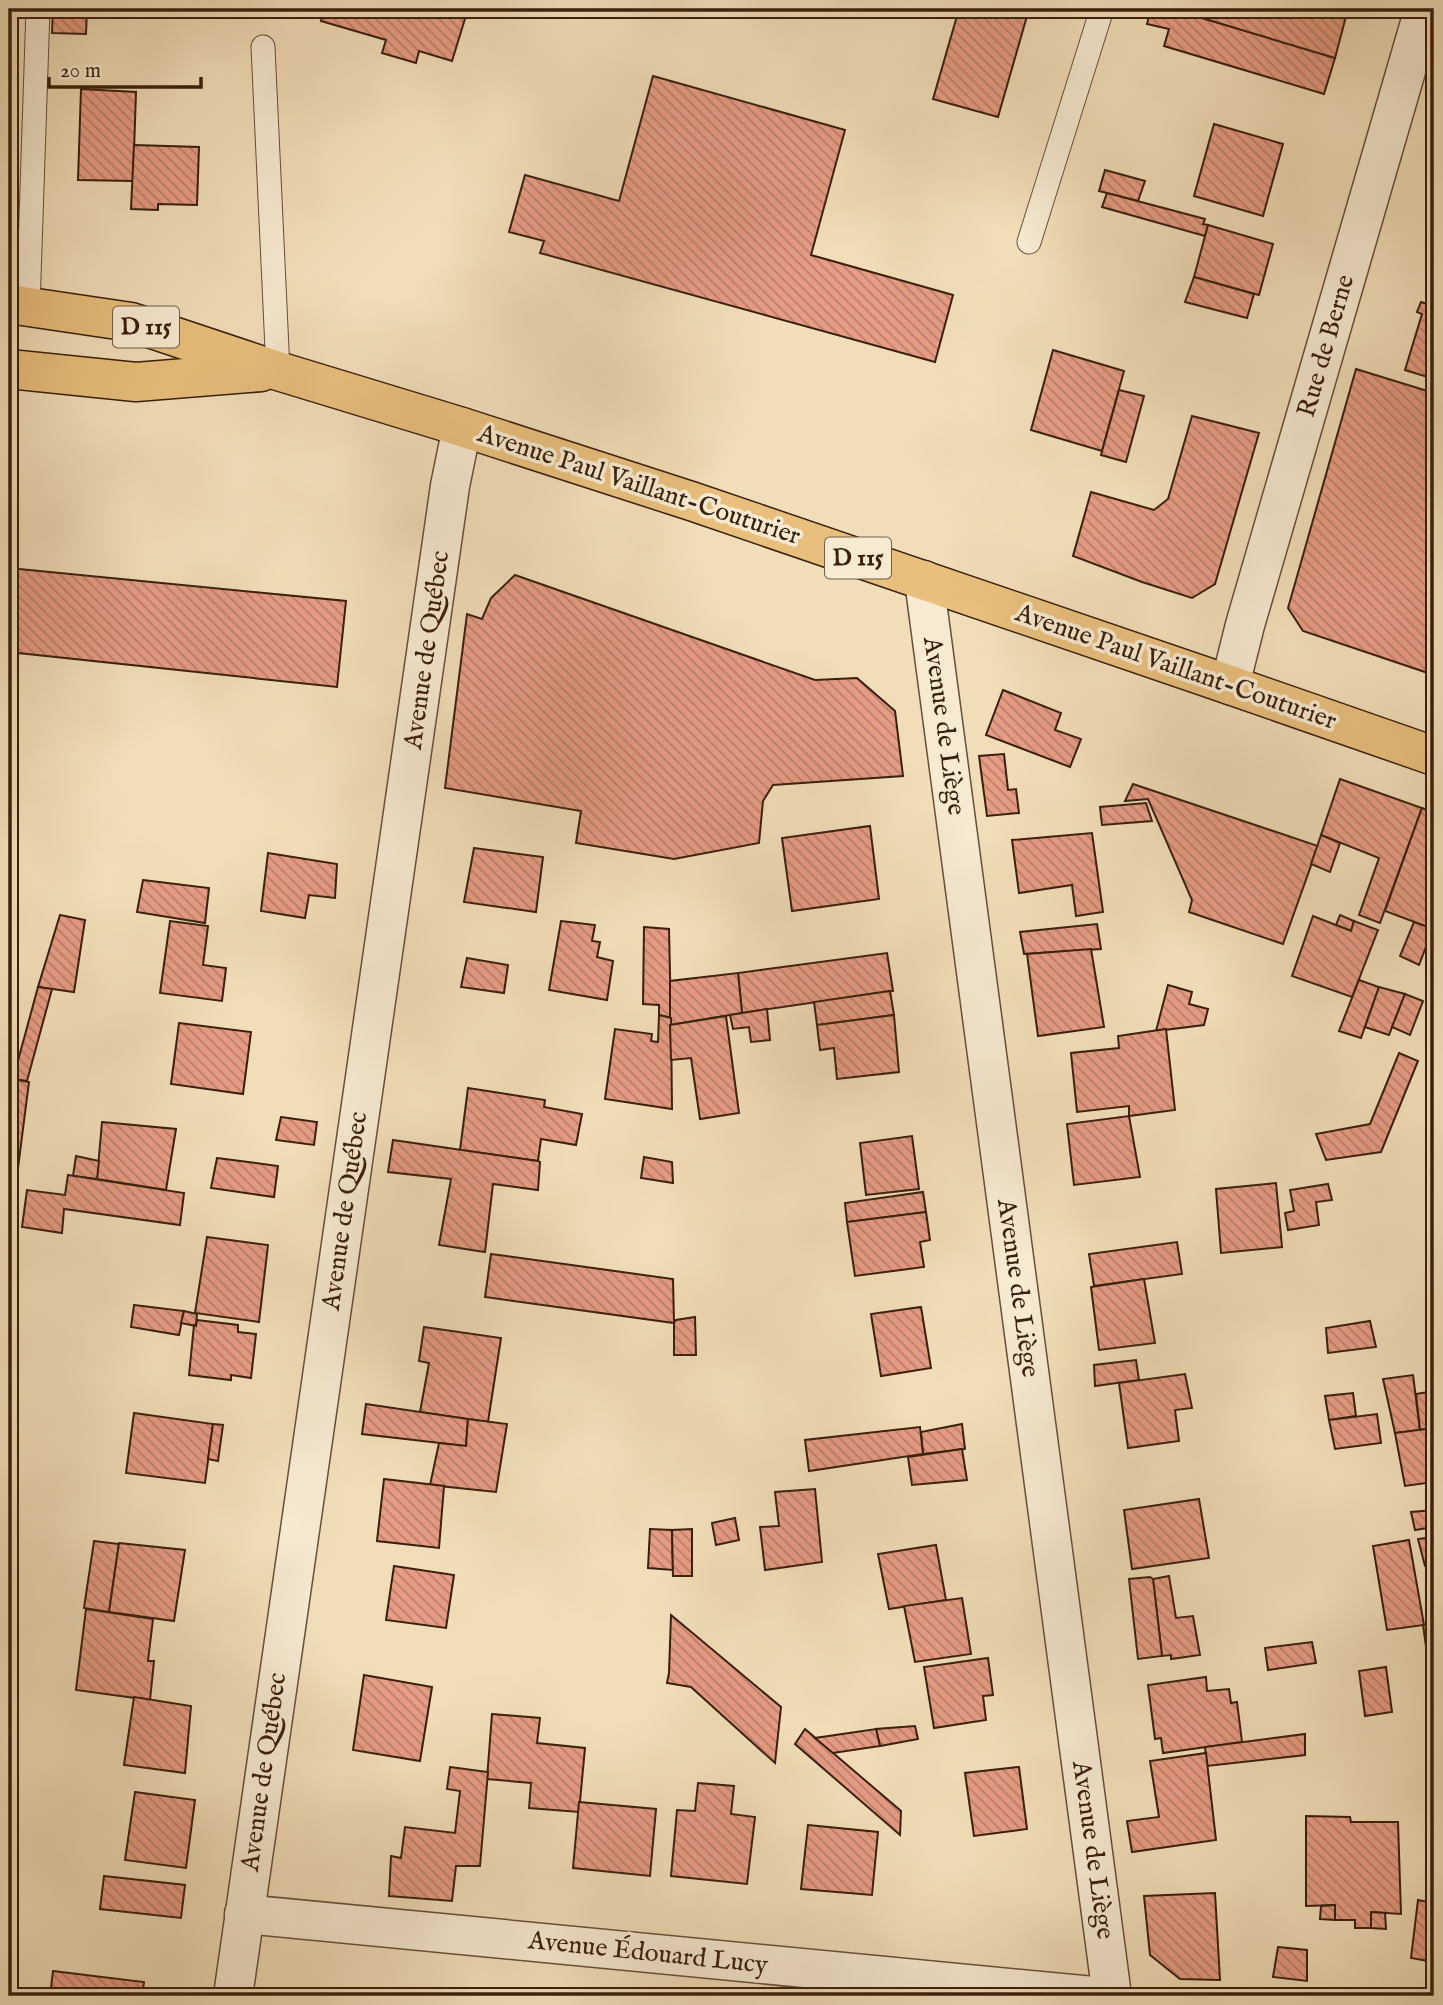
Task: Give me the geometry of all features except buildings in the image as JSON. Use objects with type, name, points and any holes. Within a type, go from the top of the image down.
[{"type":"main road","name":"Avenue Paul Vaillant-Couturier","points":[[18,305],[131,323],[278,371],[462,426],[924,580],[1434,756]]},
{"type":"main road","name":"Avenue Paul Vaillant-Couturier","points":[[9,369],[136,382],[278,371]]},
{"type":"street","name":"Rue de Berne","points":[[1230,685],[1245,625],[1424,9]]},
{"type":"street","name":"Avenue de Québec","points":[[233,1996],[450,486],[462,426]]},
{"type":"street","name":"Avenue de Liège","points":[[924,580],[1112,1996]]},
{"type":"street","name":"Avenue Édouard Lucy","points":[[244,1914],[1093,1996]]},
{"type":"lane","points":[[18,305],[38,9]]},
{"type":"lane","points":[[1029,242],[1102,9]]},
{"type":"lane","points":[[263,47],[278,371]]}]
